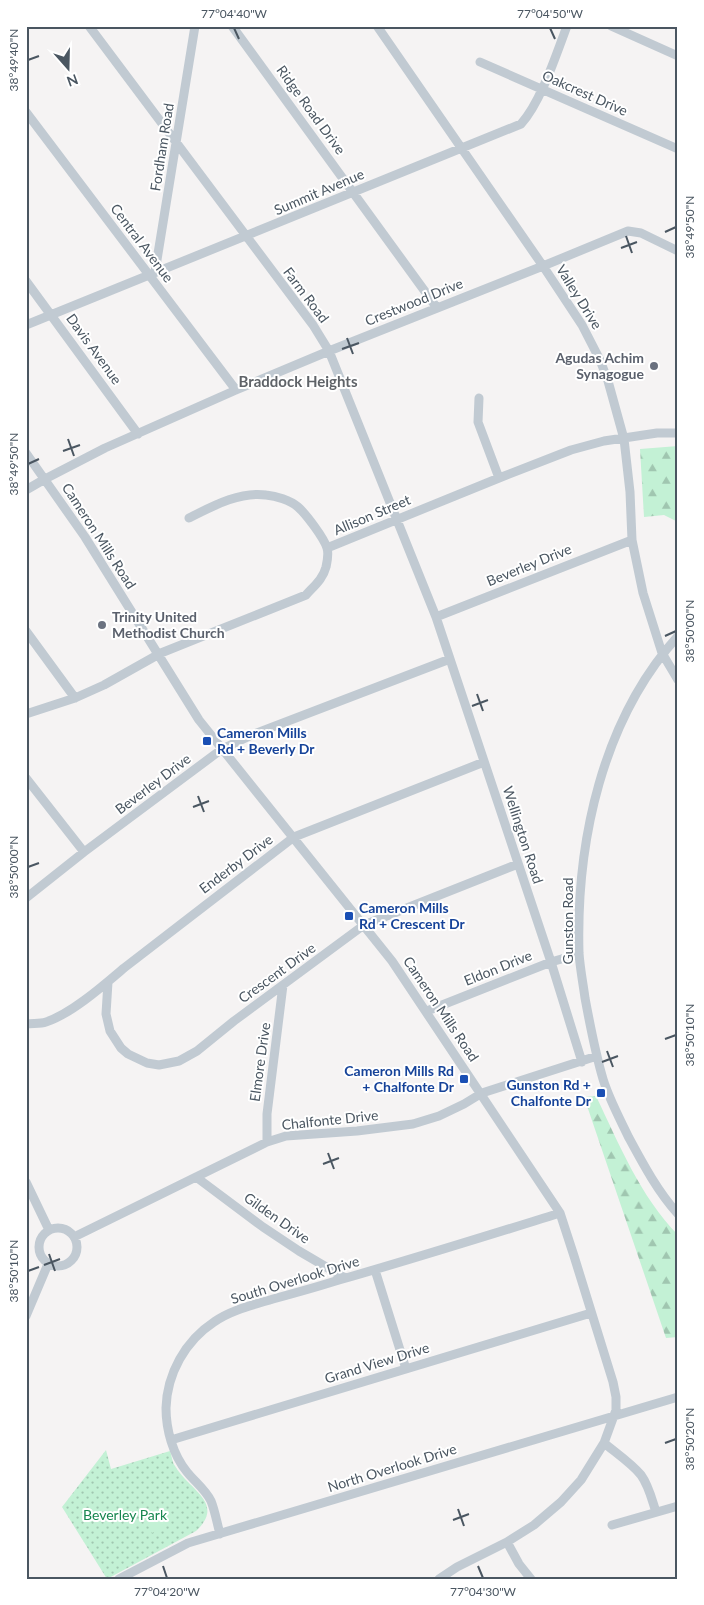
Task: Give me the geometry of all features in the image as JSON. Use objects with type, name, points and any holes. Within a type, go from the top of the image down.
[{"type":"street","name":"Farm Road","points":[[89,26],[313,325],[329,351],[436,617]]},
{"type":"street","name":"Fordham Road","points":[[152,273],[176,144],[195,26]]},
{"type":"street","name":"Ridge Road Drive","points":[[232,26],[437,308]]},
{"type":"street","name":"Valley Drive","points":[[376,26],[543,266],[582,325],[593,346],[608,381],[624,439],[630,492],[632,540],[643,593],[662,653],[678,680]]},
{"type":"street","name":"Summit Avenue","points":[[26,325],[521,124],[531,110],[542,88],[567,26]]},
{"type":"street","points":[[611,26],[678,56]]},
{"type":"street","name":"Oakcrest Drive","points":[[480,62],[678,149]]},
{"type":"street","name":"Central Avenue","points":[[26,112],[152,273],[236,390]]},
{"type":"street","name":"Crestwood Drive","points":[[26,490],[45,478],[105,448],[236,390],[628,231],[641,233],[678,251]]},
{"type":"street","name":"Davis Avenue","points":[[26,281],[138,434]]},
{"type":"street","points":[[479,398],[478,422],[499,478]]},
{"type":"street","name":"Allison Street","points":[[26,714],[75,698],[104,685],[158,654],[306,595],[324,574],[328,557],[327,548],[572,450],[604,441],[658,433],[678,433]]},
{"type":"street","name":"Cameron Mills Road","points":[[26,453],[85,537],[190,707],[392,961],[482,1093],[560,1214],[613,1382],[616,1410],[604,1443],[581,1480],[561,1502],[534,1525],[507,1542],[457,1567],[439,1579]]},
{"type":"street","points":[[189,518],[205,510],[246,496],[265,495],[277,497],[299,508],[311,522],[327,548]]},
{"type":"street","name":"Beverley Drive","points":[[436,617],[632,540]]},
{"type":"street","name":"Wellington Road","points":[[436,617],[551,962],[582,1062]]},
{"type":"street","points":[[26,631],[75,698]]},
{"type":"street","name":"Gunston Road","points":[[678,636],[662,653],[640,686],[620,725],[598,790],[584,855],[581,881],[579,954],[589,1018],[597,1056],[607,1088],[651,1177],[678,1214]]},
{"type":"street","name":"Beverley Drive","points":[[26,898],[84,852],[222,749],[254,734],[450,659]]},
{"type":"street","name":"Enderby Drive","points":[[26,1024],[44,1022],[56,1018],[72,1008],[294,837],[484,762]]},
{"type":"street","points":[[26,778],[84,852]]},
{"type":"street","name":"Crescent Drive","points":[[108,982],[106,1014],[114,1040],[128,1054],[147,1063],[159,1065],[179,1061],[197,1051],[234,1021],[364,925],[518,864]]},
{"type":"street","name":"Eldon Drive","points":[[427,1011],[551,962],[579,954]]},
{"type":"street","name":"Elmore Drive","points":[[266,1142],[267,1114],[283,985]]},
{"type":"street","name":"Chalfonte Drive","points":[[74,1237],[266,1142],[286,1136],[366,1131],[413,1124],[439,1116],[482,1093],[597,1056]]},
{"type":"street","name":"Gilden Drive","points":[[196,1177],[292,1246],[345,1278]]},
{"type":"street","points":[[26,1182],[49,1230]]},
{"type":"street","name":"South Overlook Drive","points":[[220,1534],[211,1502],[205,1492],[180,1463],[171,1440],[167,1421],[166,1408],[170,1381],[180,1358],[196,1336],[213,1322],[234,1312],[560,1214]]},
{"type":"street","points":[[64,1229],[74,1237],[78,1248],[73,1260],[61,1266],[48,1264],[40,1254],[38,1248],[42,1236],[49,1230],[64,1229]]},
{"type":"street","points":[[27,1312],[48,1264]]},
{"type":"street","points":[[375,1270],[406,1369]]},
{"type":"street","name":"Grand View Drive","points":[[171,1440],[592,1313]]},
{"type":"street","name":"North Overlook Drive","points":[[119,1579],[188,1543],[678,1396]]},
{"type":"street","points":[[604,1443],[628,1462],[641,1476],[656,1512]]},
{"type":"street","points":[[612,1525],[678,1506]]},
{"type":"street","points":[[507,1542],[519,1564],[531,1579]]},
{"type":"green space","points":[[678,446],[678,522],[664,515],[644,517],[640,449]]},
{"type":"green space","points":[[596,1096],[641,1187],[652,1204],[678,1235],[678,1337],[666,1338],[584,1097]]},
{"type":"green space","name":"Beverley Park","points":[[106,1450],[111,1469],[170,1451],[174,1464],[181,1475],[202,1497],[206,1504],[207,1512],[204,1521],[196,1531],[107,1579],[62,1507]]},
{"type":"green space","points":[[168,1511],[171,1516],[170,1522],[152,1533],[146,1522]]},
{"type":"place","name":"Agudas Achim Synagogue","points":[[654,366]]},
{"type":"place","name":"Trinity United Methodist Church","points":[[102,625]]},
{"type":"place","name":"Cameron Mills Rd + Beverly Dr","points":[[207,741]]},
{"type":"place","name":"Cameron Mills Rd + Crescent Dr","points":[[349,916]]},
{"type":"place","name":"Cameron Mills Rd + Chalfonte Dr","points":[[464,1079]]},
{"type":"place","name":"Gunston Rd + Chalfonte Dr","points":[[601,1093]]},
{"type":"district","name":"Braddock Heights","points":[[298,382]]}]
